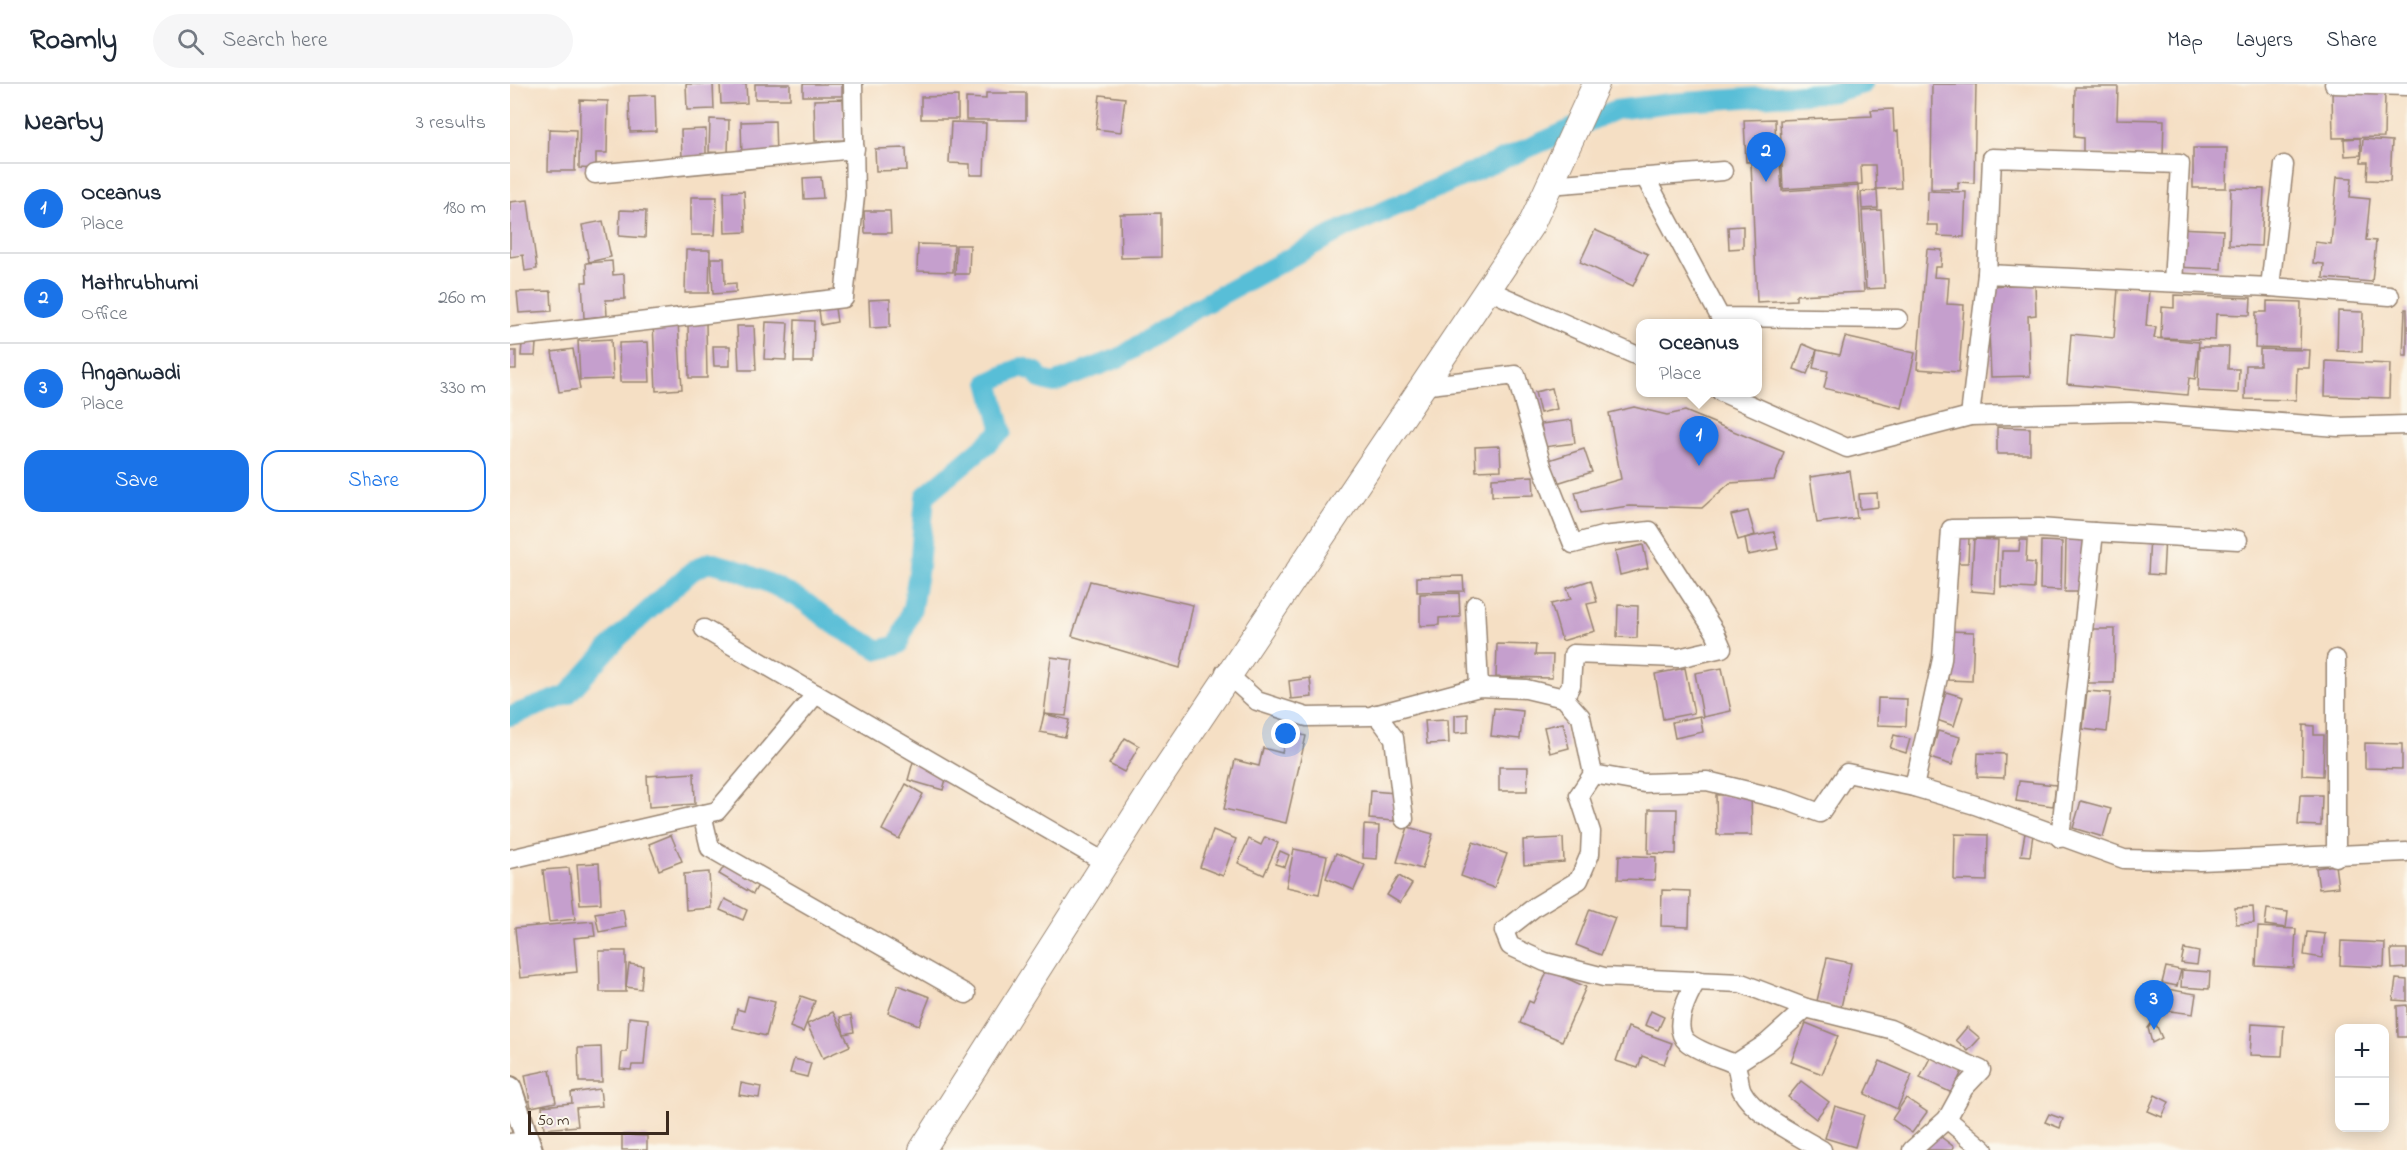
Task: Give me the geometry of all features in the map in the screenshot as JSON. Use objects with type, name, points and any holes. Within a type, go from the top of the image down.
[{"type":"main road","points":[[922,1150],[1226,673],[1531,225],[1596,84]]},
{"type":"street","points":[[510,337],[844,298],[855,196],[853,84]]},
{"type":"street","points":[[2334,84],[2407,86]]},
{"type":"street","points":[[596,174],[855,149]]},
{"type":"street","points":[[1970,416],[1987,274],[1992,158],[2180,164],[2173,282]]},
{"type":"street","points":[[2270,287],[2284,165]]},
{"type":"street","points":[[1550,182],[1723,171]]},
{"type":"street","points":[[1645,177],[1720,317],[1898,319]]},
{"type":"street","points":[[1987,274],[2270,287],[2390,296]]},
{"type":"street","points":[[1486,289],[1636,355]]},
{"type":"street","points":[[1421,386],[1516,375],[1542,466],[1573,544],[1602,536],[1650,531],[1715,632],[1722,648],[1678,658],[1573,654],[1572,685],[1564,698]]},
{"type":"street","points":[[1730,397],[1847,448],[1970,416],[2130,412],[2338,427],[2407,425]]},
{"type":"street","points":[[1914,787],[1941,658],[1951,529],[2039,528],[2238,540]]},
{"type":"street","points":[[2060,838],[2094,532]]},
{"type":"street","points":[[1475,605],[1479,687]]},
{"type":"street","points":[[704,629],[1106,863]]},
{"type":"street","points":[[2336,659],[2336,857]]},
{"type":"street","points":[[1226,673],[1257,702],[1307,717],[1376,714],[1479,687],[1526,689],[1564,698],[1581,717],[1593,774],[1580,795],[1591,832],[1590,854],[1579,880],[1514,921],[1504,931],[1510,946],[1545,962],[1604,977],[1741,983],[1806,1008],[1890,1029],[1981,1070],[1964,1088],[1947,1119],[1912,1150]]},
{"type":"street","points":[[510,859],[717,811],[816,694]]},
{"type":"street","points":[[1376,714],[1394,738],[1404,819]]},
{"type":"street","points":[[1593,774],[1644,783],[1707,781],[1785,800],[1820,813],[1847,773],[1914,787],[1975,805],[2060,838],[2124,859],[2200,861],[2336,857],[2407,852]]},
{"type":"street","points":[[702,814],[710,848],[966,994]]},
{"type":"street","points":[[1697,980],[1688,996],[1681,1034],[1688,1043],[1736,1064],[1740,1073],[1740,1089],[1751,1104],[1822,1150]]},
{"type":"street","points":[[1736,1064],[1767,1043],[1806,1008]]},
{"type":"street","points":[[510,1088],[523,1145]]},
{"type":"street","points":[[1947,1119],[1984,1150]]},
{"type":"building","points":[[686,84],[713,84],[714,109],[687,110]]},
{"type":"building","points":[[720,84],[746,84],[747,103],[721,104]]},
{"type":"building","points":[[755,84],[790,84],[790,99],[755,99]]},
{"type":"building","points":[[803,84],[842,84],[842,96],[803,96]]},
{"type":"building","points":[[1932,84],[1976,84],[1974,183],[1958,182],[1958,189],[1931,189]]},
{"type":"building","points":[[2075,87],[2118,87],[2117,119],[2164,120],[2163,155],[2083,154],[2083,138],[2074,137]]},
{"type":"building","points":[[2385,91],[2384,137],[2333,138],[2332,92]]},
{"type":"building","points":[[986,93],[1026,93],[1026,120],[966,120],[966,98],[986,99]]},
{"type":"building","points":[[655,95],[656,131],[630,132],[629,96]]},
{"type":"building","points":[[1100,95],[1125,98],[1121,132],[1096,129]]},
{"type":"building","points":[[958,96],[958,119],[921,119],[921,97]]},
{"type":"building","points":[[843,99],[845,140],[815,141],[814,100]]},
{"type":"building","points":[[580,100],[608,101],[607,153],[596,153],[596,169],[579,168]]},
{"type":"building","points":[[1893,109],[1894,132],[1898,131],[1901,188],[1876,189],[1875,165],[1861,165],[1862,184],[1783,189],[1780,120],[1872,116],[1871,110]]},
{"type":"building","points":[[710,119],[729,120],[728,153],[709,152]]},
{"type":"building","points":[[1775,119],[1776,160],[1746,162],[1744,120]]},
{"type":"building","points":[[775,121],[776,157],[742,158],[741,122]]},
{"type":"building","points":[[951,122],[986,123],[984,175],[970,175],[970,164],[949,163]]},
{"type":"building","points":[[549,129],[576,130],[575,171],[548,171]]},
{"type":"building","points":[[706,129],[706,157],[682,158],[681,130]]},
{"type":"building","points":[[2360,138],[2361,155],[2345,156],[2344,139]]},
{"type":"building","points":[[2363,139],[2392,141],[2390,181],[2367,180],[2368,162],[2361,162]]},
{"type":"building","points":[[906,148],[907,170],[876,171],[875,149]]},
{"type":"building","points":[[2193,148],[2227,148],[2226,188],[2193,188]]},
{"type":"building","points":[[1780,161],[1782,191],[1858,186],[1864,292],[1796,295],[1796,300],[1757,302],[1751,163]]},
{"type":"building","points":[[821,177],[823,198],[804,199],[803,178]]},
{"type":"building","points":[[2337,177],[2352,178],[2350,197],[2370,199],[2366,240],[2376,241],[2372,282],[2323,278],[2324,264],[2313,263],[2315,242],[2331,244]]},
{"type":"building","points":[[2231,188],[2264,189],[2261,246],[2229,245]]},
{"type":"building","points":[[1877,190],[1878,208],[1862,209],[1861,192]]},
{"type":"building","points":[[744,191],[746,232],[725,233],[724,192]]},
{"type":"building","points":[[1928,191],[1966,192],[1964,237],[1938,236],[1938,225],[1927,225]]},
{"type":"building","points":[[691,197],[717,197],[715,235],[691,235]]},
{"type":"building","points":[[528,200],[537,269],[525,271],[523,255],[510,257],[510,202]]},
{"type":"building","points":[[620,210],[646,211],[645,238],[619,236]]},
{"type":"building","points":[[1881,210],[1885,288],[1866,289],[1862,211]]},
{"type":"building","points":[[864,211],[890,211],[891,233],[865,233]]},
{"type":"building","points":[[1161,213],[1161,257],[1121,258],[1120,214]]},
{"type":"building","points":[[603,221],[611,257],[589,262],[582,225]]},
{"type":"building","points":[[1743,226],[1743,248],[1729,249],[1728,227]]},
{"type":"building","points":[[2176,228],[2223,230],[2221,269],[2175,267]]},
{"type":"building","points":[[1595,230],[1648,254],[1633,286],[1580,262]]},
{"type":"building","points":[[918,244],[954,245],[953,272],[917,271]]},
{"type":"building","points":[[956,245],[970,245],[969,274],[955,274]]},
{"type":"building","points":[[1927,249],[1942,250],[1941,267],[1935,267],[1934,277],[1949,278],[1947,304],[1964,305],[1959,372],[1917,369]]},
{"type":"building","points":[[686,250],[710,250],[709,293],[685,293]]},
{"type":"building","points":[[711,258],[724,258],[725,284],[736,283],[736,292],[713,294]]},
{"type":"building","points":[[612,261],[613,275],[624,274],[625,299],[606,300],[607,316],[584,318],[582,282],[587,282],[586,263]]},
{"type":"building","points":[[2035,284],[2036,315],[2028,316],[2030,376],[1991,377],[1987,286]]},
{"type":"building","points":[[2118,289],[2149,291],[2146,326],[2156,327],[2154,338],[2199,342],[2195,379],[2189,378],[2187,395],[2067,384],[2071,334],[2114,338]]},
{"type":"building","points":[[551,291],[552,311],[519,313],[517,292]]},
{"type":"building","points":[[2174,295],[2251,298],[2250,315],[2216,314],[2215,340],[2161,338],[2162,307],[2174,308]]},
{"type":"building","points":[[890,299],[890,327],[870,328],[869,300]]},
{"type":"building","points":[[2267,301],[2301,302],[2300,348],[2255,347],[2256,312],[2267,312]]},
{"type":"building","points":[[835,308],[837,322],[821,325],[819,310]]},
{"type":"building","points":[[2405,309],[2407,309],[2407,356],[2403,356]]},
{"type":"building","points":[[2338,311],[2363,312],[2362,352],[2337,351]]},
{"type":"building","points":[[795,320],[814,321],[813,362],[794,362]]},
{"type":"building","points":[[678,322],[682,389],[656,391],[653,323]]},
{"type":"building","points":[[706,322],[707,378],[689,378],[688,323]]},
{"type":"building","points":[[766,322],[788,323],[786,360],[764,359]]},
{"type":"building","points":[[737,326],[754,326],[756,370],[739,370]]},
{"type":"building","points":[[1845,337],[1915,353],[1902,408],[1824,388],[1828,371],[1813,368],[1817,350],[1840,355]]},
{"type":"building","points":[[611,339],[613,379],[580,380],[578,341]]},
{"type":"building","points":[[648,342],[650,382],[620,382],[619,343]]},
{"type":"building","points":[[522,343],[536,344],[535,356],[521,356]]},
{"type":"building","points":[[1803,344],[1817,350],[1807,374],[1794,369]]},
{"type":"building","points":[[713,346],[730,346],[730,366],[714,366]]},
{"type":"building","points":[[2199,347],[2229,347],[2228,369],[2239,369],[2238,393],[2198,391]]},
{"type":"building","points":[[573,349],[580,389],[559,392],[552,352]]},
{"type":"building","points":[[2260,349],[2310,350],[2309,368],[2297,368],[2296,400],[2245,399],[2246,365],[2260,365]]},
{"type":"building","points":[[510,351],[516,351],[516,369],[510,369]]},
{"type":"building","points":[[2326,361],[2390,364],[2389,398],[2325,396]]},
{"type":"building","points":[[1552,388],[1557,409],[1540,413],[1535,392]]},
{"type":"building","points":[[1634,407],[1667,415],[1685,411],[1784,452],[1774,480],[1730,483],[1702,508],[1629,506],[1581,513],[1575,492],[1621,479],[1609,413]]},
{"type":"building","points":[[1572,420],[1575,443],[1544,447],[1541,424]]},
{"type":"building","points":[[1997,427],[2030,428],[2030,454],[1997,454]]},
{"type":"building","points":[[1500,446],[1501,470],[1476,471],[1475,447]]},
{"type":"building","points":[[1584,449],[1592,472],[1557,483],[1549,460]]},
{"type":"building","points":[[1850,471],[1857,518],[1817,523],[1810,477]]},
{"type":"building","points":[[1533,476],[1534,495],[1492,496],[1492,478]]},
{"type":"building","points":[[1877,493],[1878,507],[1860,509],[1859,494]]},
{"type":"building","points":[[1748,511],[1755,535],[1738,540],[1731,515]]},
{"type":"building","points":[[1774,532],[1778,549],[1748,555],[1745,538]]},
{"type":"building","points":[[2150,536],[2165,537],[2163,575],[2148,574]]},
{"type":"building","points":[[1955,537],[1969,537],[1968,563],[1955,563]]},
{"type":"building","points":[[2066,538],[2085,538],[2084,592],[2065,592]]},
{"type":"building","points":[[1974,539],[1998,540],[1995,593],[1971,591]]},
{"type":"building","points":[[2020,540],[2027,540],[2026,562],[2035,563],[2034,589],[2001,587],[2002,551],[2019,551]]},
{"type":"building","points":[[2041,541],[2062,542],[2061,590],[2040,589]]},
{"type":"building","points":[[1643,545],[1648,568],[1620,575],[1615,551]]},
{"type":"building","points":[[1463,576],[1464,591],[1417,592],[1417,577]]},
{"type":"building","points":[[1591,580],[1597,602],[1587,604],[1595,631],[1562,641],[1551,604],[1571,599],[1567,588]]},
{"type":"building","points":[[1090,581],[1193,605],[1180,668],[1072,636]]},
{"type":"building","points":[[1459,593],[1460,617],[1439,618],[1439,625],[1420,626],[1420,594]]},
{"type":"building","points":[[1618,605],[1638,606],[1637,638],[1617,637]]},
{"type":"building","points":[[2090,629],[2115,629],[2114,683],[2088,683]]},
{"type":"building","points":[[1950,631],[1974,632],[1972,681],[1948,680]]},
{"type":"building","points":[[1497,644],[1536,645],[1535,655],[1553,655],[1552,678],[1496,677]]},
{"type":"building","points":[[1051,657],[1073,660],[1066,716],[1044,714]]},
{"type":"building","points":[[1685,668],[1694,713],[1663,719],[1655,674]]},
{"type":"building","points":[[1722,668],[1731,711],[1703,717],[1695,673]]},
{"type":"building","points":[[1310,678],[1312,697],[1291,699],[1289,681]]},
{"type":"building","points":[[2087,691],[2111,693],[2107,732],[2083,729]]},
{"type":"building","points":[[1946,692],[1963,697],[1954,726],[1937,720]]},
{"type":"building","points":[[1878,698],[1907,699],[1906,726],[1877,725]]},
{"type":"building","points":[[1494,708],[1523,711],[1520,739],[1491,736]]},
{"type":"building","points":[[1044,714],[1069,720],[1065,737],[1040,732]]},
{"type":"building","points":[[1468,714],[1468,732],[1455,733],[1455,715]]},
{"type":"building","points":[[1700,716],[1703,732],[1675,738],[1672,722]]},
{"type":"building","points":[[1448,720],[1449,743],[1427,744],[1425,721]]},
{"type":"building","points":[[1563,723],[1569,748],[1550,753],[1544,727]]},
{"type":"building","points":[[2303,725],[2314,726],[2314,735],[2324,735],[2323,776],[2302,775]]},
{"type":"building","points":[[1287,731],[1306,736],[1286,823],[1224,809],[1235,760],[1259,766],[1263,748],[1282,753]]},
{"type":"building","points":[[1938,731],[1960,737],[1952,765],[1930,758]]},
{"type":"building","points":[[1894,735],[1910,739],[1906,753],[1890,748]]},
{"type":"building","points":[[1125,738],[1139,746],[1124,772],[1109,764]]},
{"type":"building","points":[[2365,743],[2402,744],[2402,769],[2365,768]]},
{"type":"building","points":[[1978,753],[2005,754],[2004,778],[1977,777]]},
{"type":"building","points":[[913,762],[948,772],[943,790],[908,780]]},
{"type":"building","points":[[1499,767],[1528,767],[1527,791],[1499,791]]},
{"type":"building","points":[[694,773],[695,804],[649,807],[647,776]]},
{"type":"building","points":[[2019,781],[2056,785],[2053,806],[2016,801]]},
{"type":"building","points":[[906,784],[923,794],[899,839],[882,830]]},
{"type":"building","points":[[1371,791],[1396,793],[1394,821],[1369,819]]},
{"type":"building","points":[[1751,794],[1752,835],[1717,835],[1716,795]]},
{"type":"building","points":[[2300,795],[2322,795],[2321,826],[2298,825]]},
{"type":"building","points":[[2081,801],[2111,809],[2103,837],[2073,828]]},
{"type":"building","points":[[1649,809],[1677,809],[1676,854],[1648,853]]},
{"type":"building","points":[[1364,825],[1379,826],[1377,859],[1363,858]]},
{"type":"building","points":[[1408,827],[1433,834],[1422,869],[1397,862]]},
{"type":"building","points":[[1213,830],[1236,839],[1223,876],[1200,867]]},
{"type":"building","points":[[2025,833],[2033,834],[2030,856],[2021,855]]},
{"type":"building","points":[[1955,834],[1988,835],[1987,881],[1954,880]]},
{"type":"building","points":[[671,835],[682,861],[659,870],[649,844]]},
{"type":"building","points":[[1265,837],[1278,843],[1264,875],[1238,863],[1249,839],[1261,845]]},
{"type":"building","points":[[1563,838],[1564,862],[1524,865],[1523,840]]},
{"type":"building","points":[[1473,842],[1507,854],[1494,888],[1461,876]]},
{"type":"building","points":[[1294,849],[1327,856],[1319,894],[1286,887]]},
{"type":"building","points":[[1280,851],[1289,855],[1285,867],[1275,864]]},
{"type":"building","points":[[1336,853],[1365,865],[1354,890],[1326,878]]},
{"type":"building","points":[[1619,855],[1656,857],[1655,880],[1618,879]]},
{"type":"building","points":[[727,862],[760,882],[753,894],[719,874]]},
{"type":"building","points":[[599,863],[601,903],[580,904],[577,864]]},
{"type":"building","points":[[2335,865],[2338,887],[2319,889],[2316,868]]},
{"type":"building","points":[[569,868],[575,919],[549,922],[543,870]]},
{"type":"building","points":[[709,872],[711,908],[686,910],[684,874]]},
{"type":"building","points":[[1399,876],[1412,884],[1400,903],[1387,895]]},
{"type":"building","points":[[1662,890],[1690,891],[1689,927],[1661,926]]},
{"type":"building","points":[[725,899],[747,910],[743,920],[720,910]]},
{"type":"building","points":[[2253,907],[2254,923],[2236,924],[2235,908]]},
{"type":"building","points":[[623,909],[626,927],[599,932],[595,913]]},
{"type":"building","points":[[1590,909],[1615,918],[1601,955],[1576,945]]},
{"type":"building","points":[[2267,909],[2288,912],[2286,928],[2265,925]]},
{"type":"building","points":[[593,921],[595,936],[574,938],[577,972],[520,978],[515,928]]},
{"type":"building","points":[[2258,927],[2296,929],[2294,968],[2256,966]]},
{"type":"building","points":[[2307,932],[2325,934],[2322,958],[2304,955]]},
{"type":"building","points":[[2341,941],[2385,943],[2384,967],[2340,965]]},
{"type":"building","points":[[2184,949],[2199,952],[2197,965],[2181,963]]},
{"type":"building","points":[[2391,949],[2407,949],[2407,968],[2392,969]]},
{"type":"building","points":[[599,951],[626,951],[626,992],[600,992]]},
{"type":"building","points":[[1827,958],[1851,963],[1841,1007],[1817,1001]]},
{"type":"building","points":[[629,964],[643,966],[641,989],[626,987]]},
{"type":"building","points":[[2166,967],[2181,970],[2177,986],[2162,983]]},
{"type":"building","points":[[1548,970],[1586,987],[1562,1041],[1520,1023],[1529,1001],[1533,1003]]},
{"type":"building","points":[[2182,970],[2210,972],[2209,989],[2181,987]]},
{"type":"building","points":[[2396,979],[2407,980],[2407,1001],[2393,1000]]},
{"type":"building","points":[[898,985],[930,997],[919,1025],[888,1013]]},
{"type":"building","points":[[2167,989],[2196,994],[2193,1014],[2163,1010]]},
{"type":"building","points":[[748,996],[775,1002],[766,1036],[733,1028],[737,1009],[744,1011]]},
{"type":"building","points":[[801,996],[815,1001],[803,1032],[790,1027]]},
{"type":"building","points":[[2407,1005],[2407,1037],[2398,1037],[2397,1006]]},
{"type":"building","points":[[1651,1011],[1664,1017],[1658,1030],[1645,1025]]},
{"type":"building","points":[[833,1012],[850,1046],[823,1058],[807,1024]]},
{"type":"building","points":[[851,1015],[854,1032],[844,1034],[840,1017]]},
{"type":"building","points":[[629,1017],[648,1019],[644,1065],[632,1065],[631,1070],[620,1069],[622,1052],[627,1052]]},
{"type":"building","points":[[2154,1020],[2162,1038],[2152,1043],[2148,1028]]},
{"type":"building","points":[[1806,1023],[1838,1036],[1822,1074],[1791,1062]]},
{"type":"building","points":[[2252,1024],[2284,1026],[2282,1056],[2250,1055]]},
{"type":"building","points":[[1628,1027],[1672,1043],[1664,1064],[1642,1056],[1638,1068],[1616,1061]]},
{"type":"building","points":[[1967,1027],[1980,1038],[1968,1051],[1956,1040]]},
{"type":"building","points":[[601,1047],[602,1082],[579,1082],[578,1048]]},
{"type":"building","points":[[1931,1056],[1962,1071],[1952,1093],[1920,1078]]},
{"type":"building","points":[[794,1059],[811,1063],[807,1077],[790,1073]]},
{"type":"building","points":[[1880,1061],[1912,1075],[1897,1109],[1865,1094]]},
{"type":"building","points":[[550,1070],[556,1102],[531,1107],[525,1075]]},
{"type":"building","points":[[1801,1081],[1829,1102],[1816,1119],[1788,1097]]},
{"type":"building","points":[[741,1083],[761,1087],[759,1098],[739,1095]]},
{"type":"building","points":[[600,1089],[602,1106],[576,1108],[578,1126],[544,1129],[542,1106],[572,1103],[571,1093]]},
{"type":"building","points":[[2155,1095],[2169,1102],[2162,1117],[2148,1111]]},
{"type":"building","points":[[1906,1098],[1927,1112],[1912,1133],[1892,1119]]},
{"type":"building","points":[[1835,1106],[1864,1115],[1855,1147],[1825,1138]]},
{"type":"building","points":[[2049,1114],[2063,1119],[2060,1128],[2045,1122]]},
{"type":"building","points":[[1936,1133],[1954,1147],[1952,1150],[1922,1150]]},
{"type":"building","points":[[622,1135],[647,1136],[647,1150],[622,1150]]},
{"type":"waterway","points":[[510,716],[567,695],[619,637],[692,571],[710,562],[735,569],[773,585],[805,602],[838,627],[879,650],[898,645],[912,608],[919,567],[925,496],[1002,431],[989,382],[1022,367],[1036,372],[1040,379],[1054,383],[1121,357],[1186,314],[1343,229],[1615,110],[1670,103],[1836,92],[1863,84]]},
{"type":"place","name":"Mathrubhumi","points":[[1766,182]]},
{"type":"place","name":"Oceanus","points":[[1699,466]]},
{"type":"place","name":"Anganwadi","points":[[2154,1030]]}]
